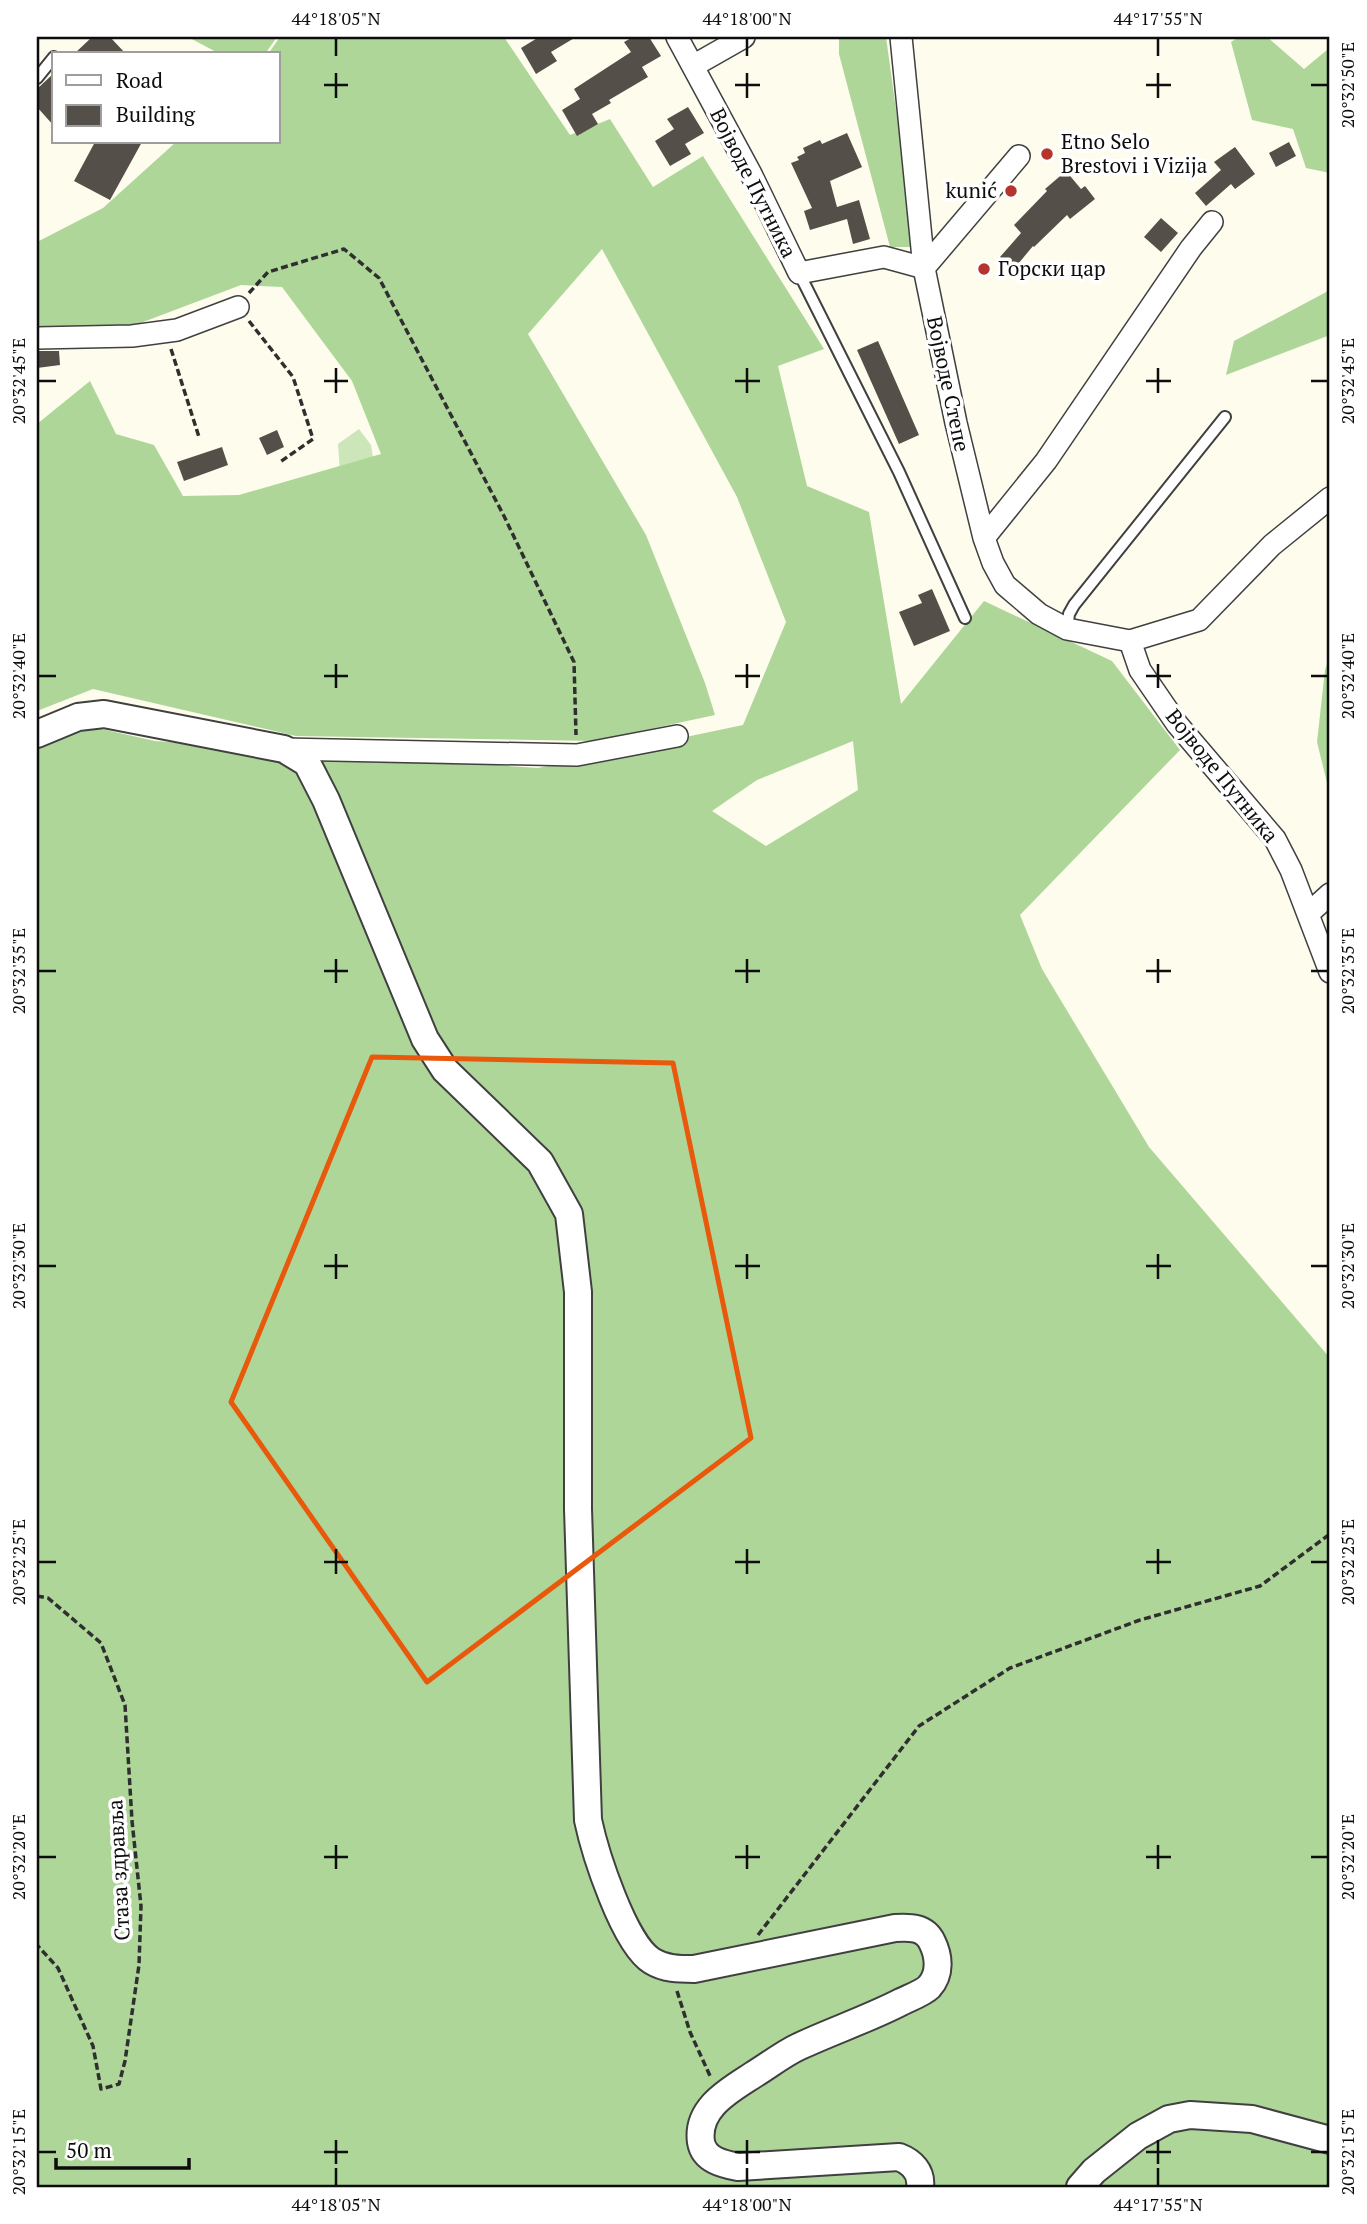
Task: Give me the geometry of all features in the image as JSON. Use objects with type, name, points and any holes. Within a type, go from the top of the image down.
[{"type":"street","name":"Војводе Путника","points":[[677,37],[751,174],[799,273],[884,257],[924,268]]},
{"type":"street","points":[[693,66],[744,37]]},
{"type":"street","name":"Војводе Степе","points":[[901,37],[924,268],[956,423],[984,538],[993,563],[1005,585],[1039,614],[1067,629],[1130,642]]},
{"type":"street","points":[[924,268],[1019,156]]},
{"type":"street","points":[[984,538],[1046,461],[1191,248],[1212,222]]},
{"type":"street","points":[[37,338],[132,336],[177,331],[238,307]]},
{"type":"street","points":[[1130,642],[1199,620],[1272,545],[1330,498]]},
{"type":"street","name":"Војводе Путника","points":[[1130,642],[1140,670],[1177,724],[1275,839],[1291,870],[1330,972]]},
{"type":"street","points":[[37,734],[78,717],[104,714],[284,750],[577,755],[677,736]]},
{"type":"street","points":[[284,750],[307,763],[326,800],[425,1040],[445,1070],[540,1162],[569,1213],[578,1292],[578,1509],[588,1820],[593,1846],[626,1928],[642,1954],[671,1969],[694,1969],[909,1927],[919,1929],[930,1938],[936,1951],[939,1963],[929,1987],[796,2048],[720,2096],[706,2113],[701,2130],[701,2145],[708,2156],[738,2167],[899,2157],[911,2162],[921,2179],[920,2187]]},
{"type":"street","points":[[1308,914],[1330,894]]},
{"type":"street","points":[[1080,2187],[1094,2171],[1138,2136],[1169,2119],[1190,2115],[1252,2119],[1330,2140]]},
{"type":"lane","points":[[37,78],[52,59]]},
{"type":"lane","points":[[799,273],[899,472],[965,618]]},
{"type":"lane","points":[[1067,629],[1069,614],[1074,605],[1225,417]]},
{"type":"path","points":[[280,462],[313,439],[293,377],[238,307],[268,272],[344,249],[379,278],[504,516],[574,662],[577,755]]},
{"type":"path","points":[[166,332],[198,437]]},
{"type":"path","points":[[737,1960],[816,1862],[919,1726],[1010,1668],[1139,1620],[1260,1586],[1330,1534]]},
{"type":"path","name":"Стаза здравља","points":[[37,1596],[48,1598],[102,1643],[125,1705],[132,1821],[141,1906],[139,1965],[125,2062],[119,2084],[102,2089],[93,2046],[58,1968],[37,1945]]},
{"type":"path","points":[[671,1969],[690,2032],[720,2096]]},
{"type":"highlighted area","points":[[372,1057],[673,1063],[751,1438],[427,1682],[231,1402]]},
{"type":"green space","points":[[188,37],[277,37],[266,52],[216,52]]},
{"type":"green space","points":[[280,37],[504,37],[570,135],[610,119],[653,187],[703,156],[824,349],[778,366],[807,486],[869,512],[901,704],[984,601],[1112,661],[1180,750],[1020,915],[1042,969],[1149,1147],[1330,1358],[1330,2187],[37,2187],[37,748],[88,726],[155,741],[538,768],[743,725],[786,622],[737,497],[602,249],[528,334],[646,535],[705,683],[715,715],[594,741],[296,736],[93,689],[37,711],[37,424],[90,381],[116,434],[154,445],[183,496],[239,495],[381,454],[352,381],[282,287],[241,285],[114,333],[37,329],[37,242],[103,208],[174,144],[280,144],[280,52],[269,52]],"holes":[[[853,741],[858,790],[766,846],[712,811],[757,780]]]},
{"type":"green space","points":[[839,37],[886,37],[915,247],[890,247],[839,54]]},
{"type":"green space","points":[[1239,37],[1267,37],[1304,69],[1327,50],[1330,43],[1330,173],[1306,168],[1293,129],[1252,120],[1231,42]]},
{"type":"green space","points":[[1330,290],[1330,335],[1226,375],[1234,341]]},
{"type":"green space","points":[[359,429],[371,445],[388,551],[344,530],[338,444]]},
{"type":"green space","points":[[1330,656],[1330,795],[1317,742],[1325,670]]},
{"type":"building","points":[[92,37],[110,37],[124,52],[76,52]]},
{"type":"building","points":[[539,37],[576,37],[551,52],[557,61],[536,74],[521,48]]},
{"type":"building","points":[[633,37],[649,37],[661,56],[642,67],[648,77],[609,100],[611,103],[592,114],[598,124],[577,136],[562,110],[580,99],[574,89],[631,52],[624,42]]},
{"type":"building","points":[[52,75],[52,124],[37,107],[37,89]]},
{"type":"building","points":[[688,107],[704,133],[685,144],[691,154],[670,166],[655,141],[674,129],[667,119]]},
{"type":"building","points":[[847,133],[862,167],[830,181],[837,207],[859,200],[870,239],[853,244],[847,219],[810,230],[804,211],[812,208],[791,163],[799,160],[797,157],[805,153],[803,148],[820,140],[822,144]]},
{"type":"building","points":[[1289,142],[1296,156],[1276,167],[1269,153]]},
{"type":"building","points":[[94,144],[141,144],[110,200],[74,181]]},
{"type":"building","points":[[1235,147],[1255,174],[1235,189],[1231,184],[1206,206],[1195,193],[1221,170],[1214,162]]},
{"type":"building","points":[[1066,171],[1081,189],[1085,186],[1095,199],[1070,219],[1067,215],[1033,246],[1013,270],[1000,257],[1021,233],[1014,225],[1047,191],[1045,189]]},
{"type":"building","points":[[1161,218],[1178,233],[1161,252],[1144,237]]},
{"type":"building","points":[[878,341],[919,435],[899,444],[857,350]]},
{"type":"building","points":[[37,351],[59,351],[60,365],[37,368]]},
{"type":"building","points":[[277,430],[284,447],[267,455],[259,438]]},
{"type":"building","points":[[222,447],[228,465],[184,481],[177,462]]},
{"type":"building","points":[[932,589],[950,631],[914,646],[899,612],[922,603],[918,595]]},
{"type":"place","name":"Etno Selo Brestovi i Vizija","points":[[1047,154]]},
{"type":"place","name":"kunić","points":[[1011,191]]},
{"type":"place","name":"Горски цар","points":[[984,269]]}]
